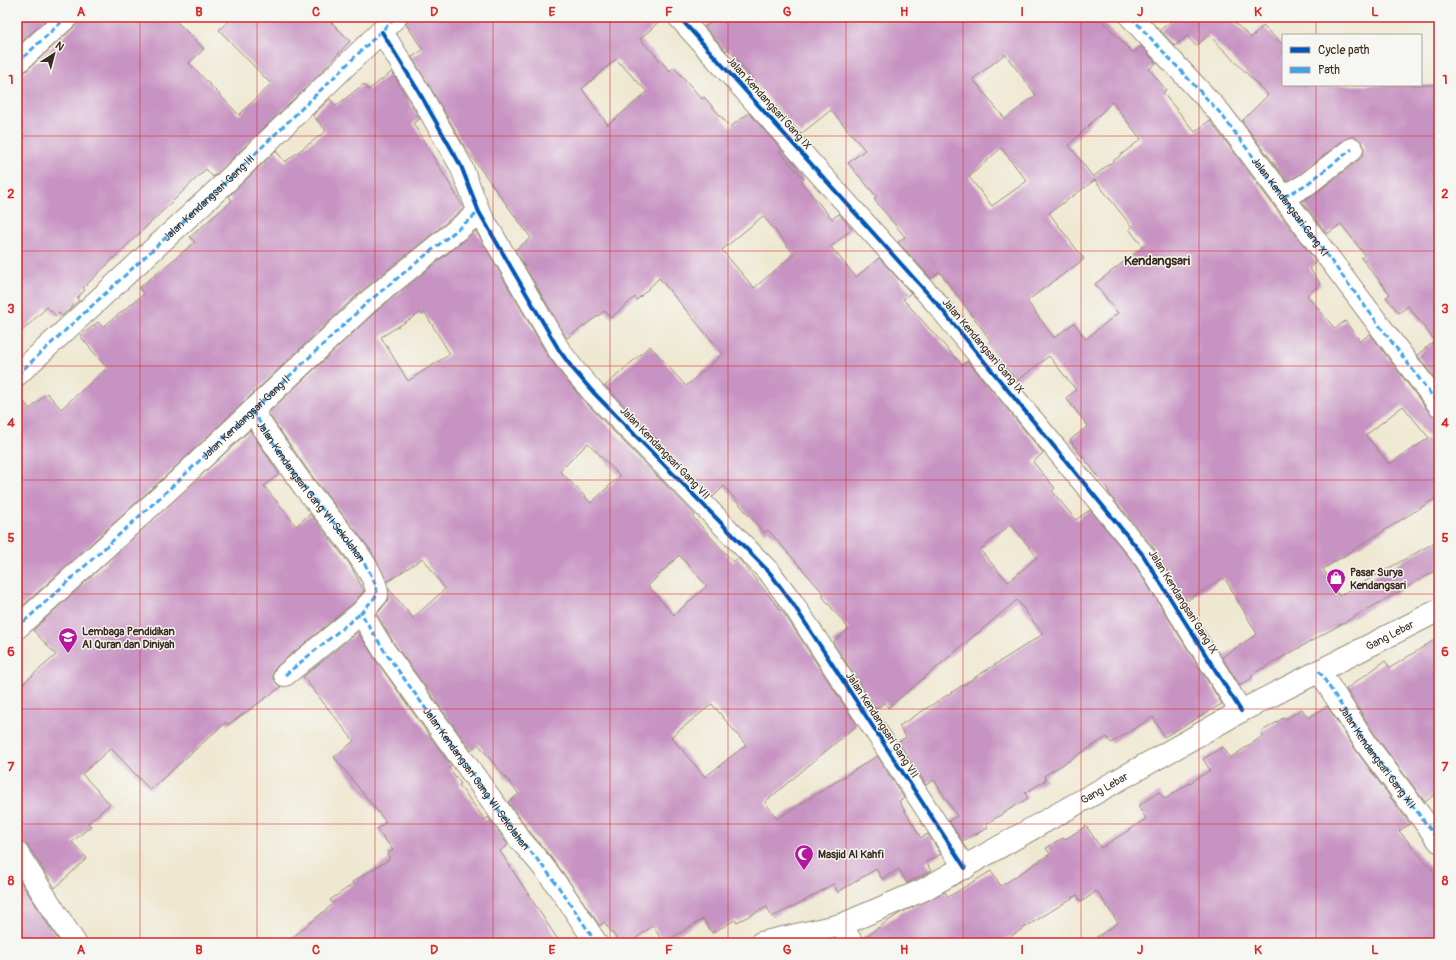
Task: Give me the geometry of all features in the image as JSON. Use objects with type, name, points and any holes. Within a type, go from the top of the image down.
[{"type":"street","name":"Jalan Kendangsari Gang IX","points":[[679,17],[938,305],[1143,555],[1241,711]]},
{"type":"street","name":"Jalan Kendangsari Gang XI","points":[[1131,17],[1221,114],[1439,405]]},
{"type":"street","points":[[17,63],[64,18]]},
{"type":"street","name":"Jalan Kendangsari Gang VII","points":[[389,25],[419,92],[461,166],[479,212],[559,350],[573,370],[593,392],[770,573],[793,604],[965,868]]},
{"type":"street","name":"Jalan Kendangsari Gang III","points":[[17,375],[226,182],[389,25]]},
{"type":"street","points":[[1284,197],[1310,182],[1352,150]]},
{"type":"street","name":"Jalan Kendangsari Gang II","points":[[17,628],[173,486],[368,302],[479,212]]},
{"type":"street","name":"Jalan Kendangsari Gang VII Sekolahan","points":[[252,411],[306,489],[346,536],[376,584],[377,594],[361,612],[285,675]]},
{"type":"street","name":"Gang Lebar","points":[[761,943],[847,934],[1241,711],[1439,610]]},
{"type":"street","name":"Jalan Kendangsari Gang VII Sekolahan","points":[[361,612],[385,652],[521,840],[542,864],[567,898],[596,943]]},
{"type":"street","name":"Jalan Kendangsari Gang XII","points":[[1319,671],[1367,745],[1439,841]]},
{"type":"street","points":[[17,852],[75,943]]},
{"type":"building","points":[[17,17],[49,17],[17,46]]},
{"type":"building","points":[[79,17],[172,17],[204,49],[189,63],[239,115],[271,84],[219,30],[233,17],[326,17],[350,41],[315,79],[213,177],[206,169],[83,288],[85,290],[77,298],[79,300],[62,316],[59,313],[56,316],[47,307],[17,336],[17,75],[25,72],[75,26]]},
{"type":"building","points":[[408,17],[664,17],[640,39],[670,71],[674,67],[702,99],[704,97],[730,127],[749,113],[782,150],[780,152],[804,179],[801,182],[832,219],[839,214],[852,229],[831,247],[856,277],[879,258],[911,293],[903,299],[962,365],[968,361],[1043,453],[1033,462],[1055,488],[1052,491],[1076,520],[1090,510],[1133,562],[1222,704],[1164,737],[1153,717],[1111,743],[1107,737],[1044,776],[1046,780],[1025,793],[1028,798],[986,824],[988,828],[962,841],[949,821],[957,816],[934,780],[926,785],[898,742],[906,737],[899,726],[1043,634],[1017,600],[888,708],[885,702],[876,709],[833,642],[849,629],[822,596],[824,594],[768,530],[764,533],[724,486],[713,497],[605,386],[650,346],[686,386],[723,354],[659,278],[637,300],[635,297],[611,318],[605,311],[567,338],[515,250],[531,238],[466,149],[412,57],[423,50],[406,24]],"holes":[[[616,59],[647,92],[608,125],[582,89]],[[763,216],[794,254],[754,288],[722,250]],[[1011,524],[1037,557],[1008,582],[980,550]]]},
{"type":"building","points":[[718,17],[1098,17],[1133,53],[1141,46],[1156,63],[1149,69],[1166,90],[1163,93],[1195,132],[1210,120],[1316,262],[1309,268],[1321,284],[1307,295],[1335,329],[1345,321],[1360,341],[1370,334],[1429,412],[1439,417],[1439,496],[1323,569],[1339,596],[1439,540],[1439,569],[1251,675],[1253,677],[1240,686],[1222,657],[1257,634],[1227,582],[1223,578],[1186,601],[1153,547],[1110,495],[1107,488],[1070,440],[1088,426],[1066,398],[1076,390],[1049,356],[1017,381],[987,345],[991,341],[940,272],[931,278],[898,242],[905,237],[874,199],[877,197],[848,163],[865,150],[831,110],[801,134],[762,91],[729,49],[726,51],[705,27]],"holes":[[[1005,54],[1036,95],[1005,119],[973,79]],[[1112,102],[1141,139],[1093,177],[1069,145]],[[1001,148],[1027,181],[992,206],[969,177]],[[1095,180],[1132,227],[1129,229],[1143,247],[1095,284],[1118,313],[1086,339],[1074,323],[1054,338],[1027,301],[1084,259],[1049,213]],[[1403,406],[1429,438],[1389,464],[1366,435]]]},
{"type":"building","points":[[1172,17],[1232,17],[1230,18],[1251,38],[1263,26],[1282,44],[1282,86],[1439,85],[1439,384],[1417,355],[1435,341],[1408,306],[1399,313],[1386,297],[1390,294],[1361,258],[1365,255],[1341,224],[1327,234],[1302,201],[1315,194],[1360,159],[1364,153],[1362,142],[1356,137],[1345,139],[1300,174],[1287,181],[1242,121],[1268,95],[1209,35],[1196,46],[1187,36],[1175,46],[1160,30],[1174,19]]},
{"type":"building","points":[[392,72],[420,119],[413,123],[464,208],[359,293],[170,472],[17,611],[17,394],[30,409],[47,393],[61,409],[107,368],[80,336],[98,322],[103,327],[144,294],[139,288],[195,242],[190,237],[232,201],[229,196],[276,151],[285,162],[326,131],[313,115],[330,99],[336,106],[364,84],[368,90]]},
{"type":"building","points":[[476,231],[548,356],[563,376],[584,401],[695,515],[693,517],[733,562],[738,558],[785,615],[857,725],[765,802],[777,819],[877,756],[904,798],[899,801],[921,838],[928,834],[941,854],[926,862],[931,871],[907,883],[899,869],[882,879],[876,869],[838,892],[833,884],[806,900],[772,917],[767,907],[737,922],[735,920],[712,933],[703,919],[663,943],[653,925],[630,943],[620,943],[604,922],[600,926],[561,870],[508,802],[519,794],[478,744],[471,750],[395,645],[377,614],[389,599],[388,588],[413,618],[445,589],[423,558],[387,582],[370,549],[309,472],[268,413],[376,311]],"holes":[[[420,313],[422,315],[425,313],[450,354],[408,381],[381,337]],[[588,443],[620,476],[591,503],[560,471]],[[679,555],[707,586],[674,615],[648,586]],[[712,704],[746,745],[705,777],[671,737]]]},
{"type":"building","points":[[250,430],[279,474],[264,486],[296,526],[310,514],[349,563],[364,591],[352,604],[277,666],[273,671],[273,677],[276,683],[281,687],[228,725],[226,722],[150,790],[111,748],[82,774],[110,804],[88,823],[91,826],[72,842],[87,858],[55,888],[28,846],[23,842],[17,841],[17,689],[56,655],[33,630]]},
{"type":"building","points":[[358,632],[375,659],[451,766],[449,768],[461,784],[459,785],[485,820],[488,817],[508,845],[500,851],[560,943],[286,943],[333,904],[330,900],[353,884],[352,882],[390,859],[387,854],[393,850],[377,829],[386,822],[334,757],[354,741],[303,677]]},
{"type":"building","points":[[1439,637],[1439,791],[1425,802],[1377,738],[1346,689],[1385,661],[1390,668]]},
{"type":"building","points":[[1327,706],[1357,752],[1410,824],[1399,831],[1439,878],[1439,943],[1088,943],[1118,923],[1097,891],[1081,902],[1077,895],[1000,943],[864,943],[863,938],[900,913],[945,892],[948,897],[991,871],[1001,886],[1050,854],[1046,848],[1063,838],[1064,840],[1086,826],[1101,848],[1146,819],[1138,806],[1159,792],[1165,799],[1210,770],[1203,759],[1223,747],[1230,758],[1263,736],[1261,732],[1285,717],[1286,719],[1302,709],[1308,718]]},
{"type":"building","points":[[17,876],[60,943],[17,943]]},
{"type":"marked path","points":[[17,63],[67,17]]},
{"type":"marked path","points":[[17,375],[226,182],[396,17]]},
{"type":"marked path","points":[[1131,17],[1221,114],[1439,405]]},
{"type":"marked path","points":[[1284,197],[1307,184],[1352,149]]},
{"type":"marked path","points":[[17,628],[178,481],[368,302],[479,212]]},
{"type":"marked path","points":[[252,411],[299,480],[360,556],[369,571],[375,584],[377,595],[361,613],[385,652],[521,841],[561,890],[596,943]]},
{"type":"marked path","points":[[285,675],[361,613]]},
{"type":"marked path","points":[[1319,671],[1367,745],[1439,841]]},
{"type":"cycle path","points":[[679,17],[938,305],[1143,555],[1241,711]]},
{"type":"cycle path","points":[[382,32],[419,92],[461,166],[479,212],[559,350],[593,392],[770,573],[793,604],[965,868]]},
{"type":"place","name":"Pasar Surya Kendangsari","points":[[1336,595]]},
{"type":"place","name":"Lembaga Pendidikan Al Quran dan Diniyah","points":[[68,654]]},
{"type":"place","name":"Masjid Al Kahfi","points":[[804,871]]},
{"type":"district","name":"Kendangsari","points":[[1157,261]]}]
